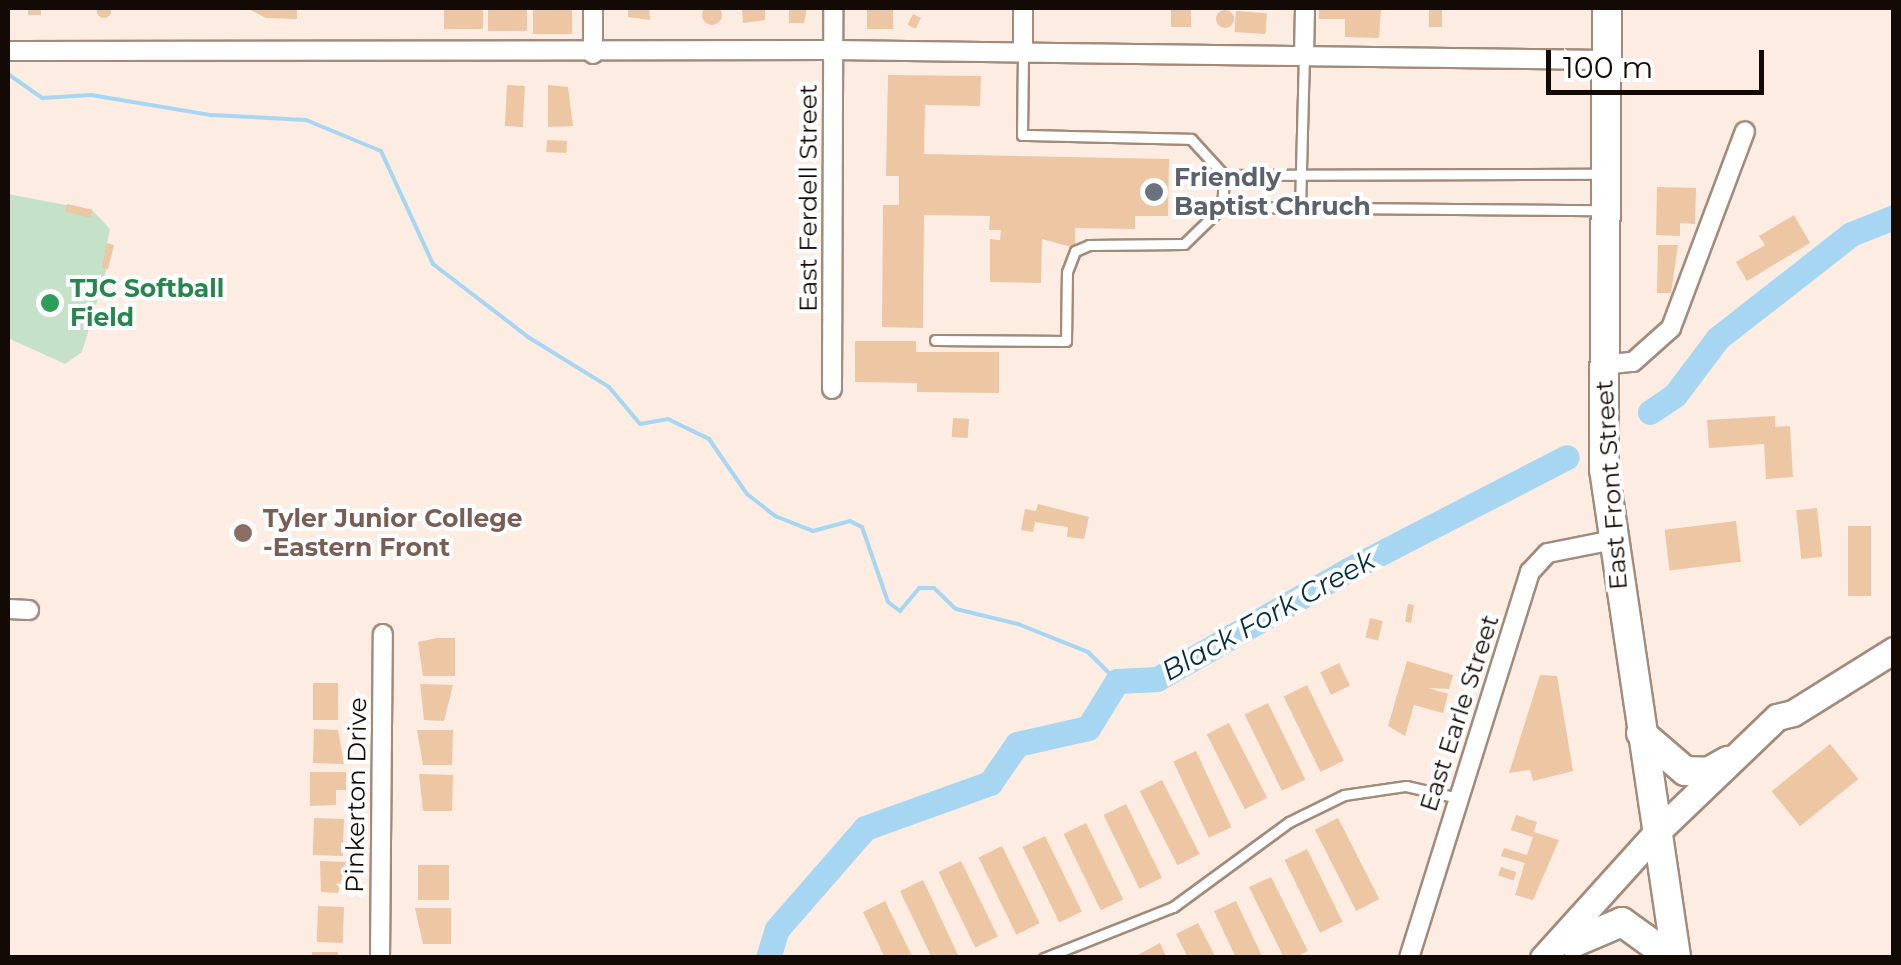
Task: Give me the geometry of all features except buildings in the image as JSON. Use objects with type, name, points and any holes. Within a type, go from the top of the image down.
[{"type":"main road","name":"East Front Street","points":[[1607,8],[1602,365],[1612,540],[1674,958]]},
{"type":"main road","points":[[1543,958],[1794,714],[1894,650]]},
{"type":"main road","points":[[1567,950],[1728,761],[1777,717],[1794,714]]},
{"type":"main road","points":[[1641,733],[1685,771],[1708,772],[1728,761]]},
{"type":"main road","points":[[1567,950],[1622,922],[1674,958]]},
{"type":"street","points":[[593,8],[593,54]]},
{"type":"street","name":"East Ferdell Street","points":[[832,389],[833,8]]},
{"type":"street","points":[[1023,8],[1023,53]]},
{"type":"street","points":[[1304,56],[1305,8]]},
{"type":"street","points":[[8,50],[593,54],[833,50],[1606,60]]},
{"type":"street","points":[[1602,365],[1633,362],[1671,328],[1746,131]]},
{"type":"street","name":"East Earle Street","points":[[1409,958],[1530,572],[1548,553],[1612,540]]},
{"type":"street","points":[[8,610],[29,610]]},
{"type":"street","name":"Pinkerton Drive","points":[[380,958],[383,634]]},
{"type":"lane","points":[[935,340],[1066,341],[1067,272],[1076,251],[1089,245],[1184,244],[1222,207],[1224,175],[1204,148],[1179,136],[1022,135],[1023,53]]},
{"type":"lane","points":[[1300,208],[1304,56]]},
{"type":"lane","points":[[1224,175],[1605,174]]},
{"type":"lane","points":[[1222,207],[1604,210]]},
{"type":"lane","points":[[1044,958],[1173,907],[1290,822],[1344,795],[1406,786],[1458,798]]},
{"type":"green space","name":"TJC Softball Field","points":[[8,194],[92,210],[110,229],[107,243],[114,245],[82,352],[65,364],[8,338]]},
{"type":"waterway","points":[[8,74],[42,98],[91,95],[211,115],[306,120],[381,151],[433,264],[528,337],[609,387],[640,424],[668,419],[709,439],[747,494],[775,516],[813,531],[850,521],[862,527],[888,602],[900,611],[919,588],[934,588],[956,609],[1018,624],[1088,652],[1117,681]]},
{"type":"waterway","name":"Black Fork Creek","points":[[1650,412],[1675,395],[1718,338],[1851,234],[1894,217]]},
{"type":"waterway","name":"Black Fork Creek","points":[[768,958],[777,929],[865,828],[990,783],[1017,744],[1088,728],[1117,681],[1157,679],[1348,570],[1567,457]]},
{"type":"place","name":"Friendly Baptist Chruch","points":[[1154,192]]},
{"type":"place","name":"TJC Softball Field","points":[[50,303]]},
{"type":"place","name":"Tyler Junior College -Eastern Front","points":[[243,533]]}]
